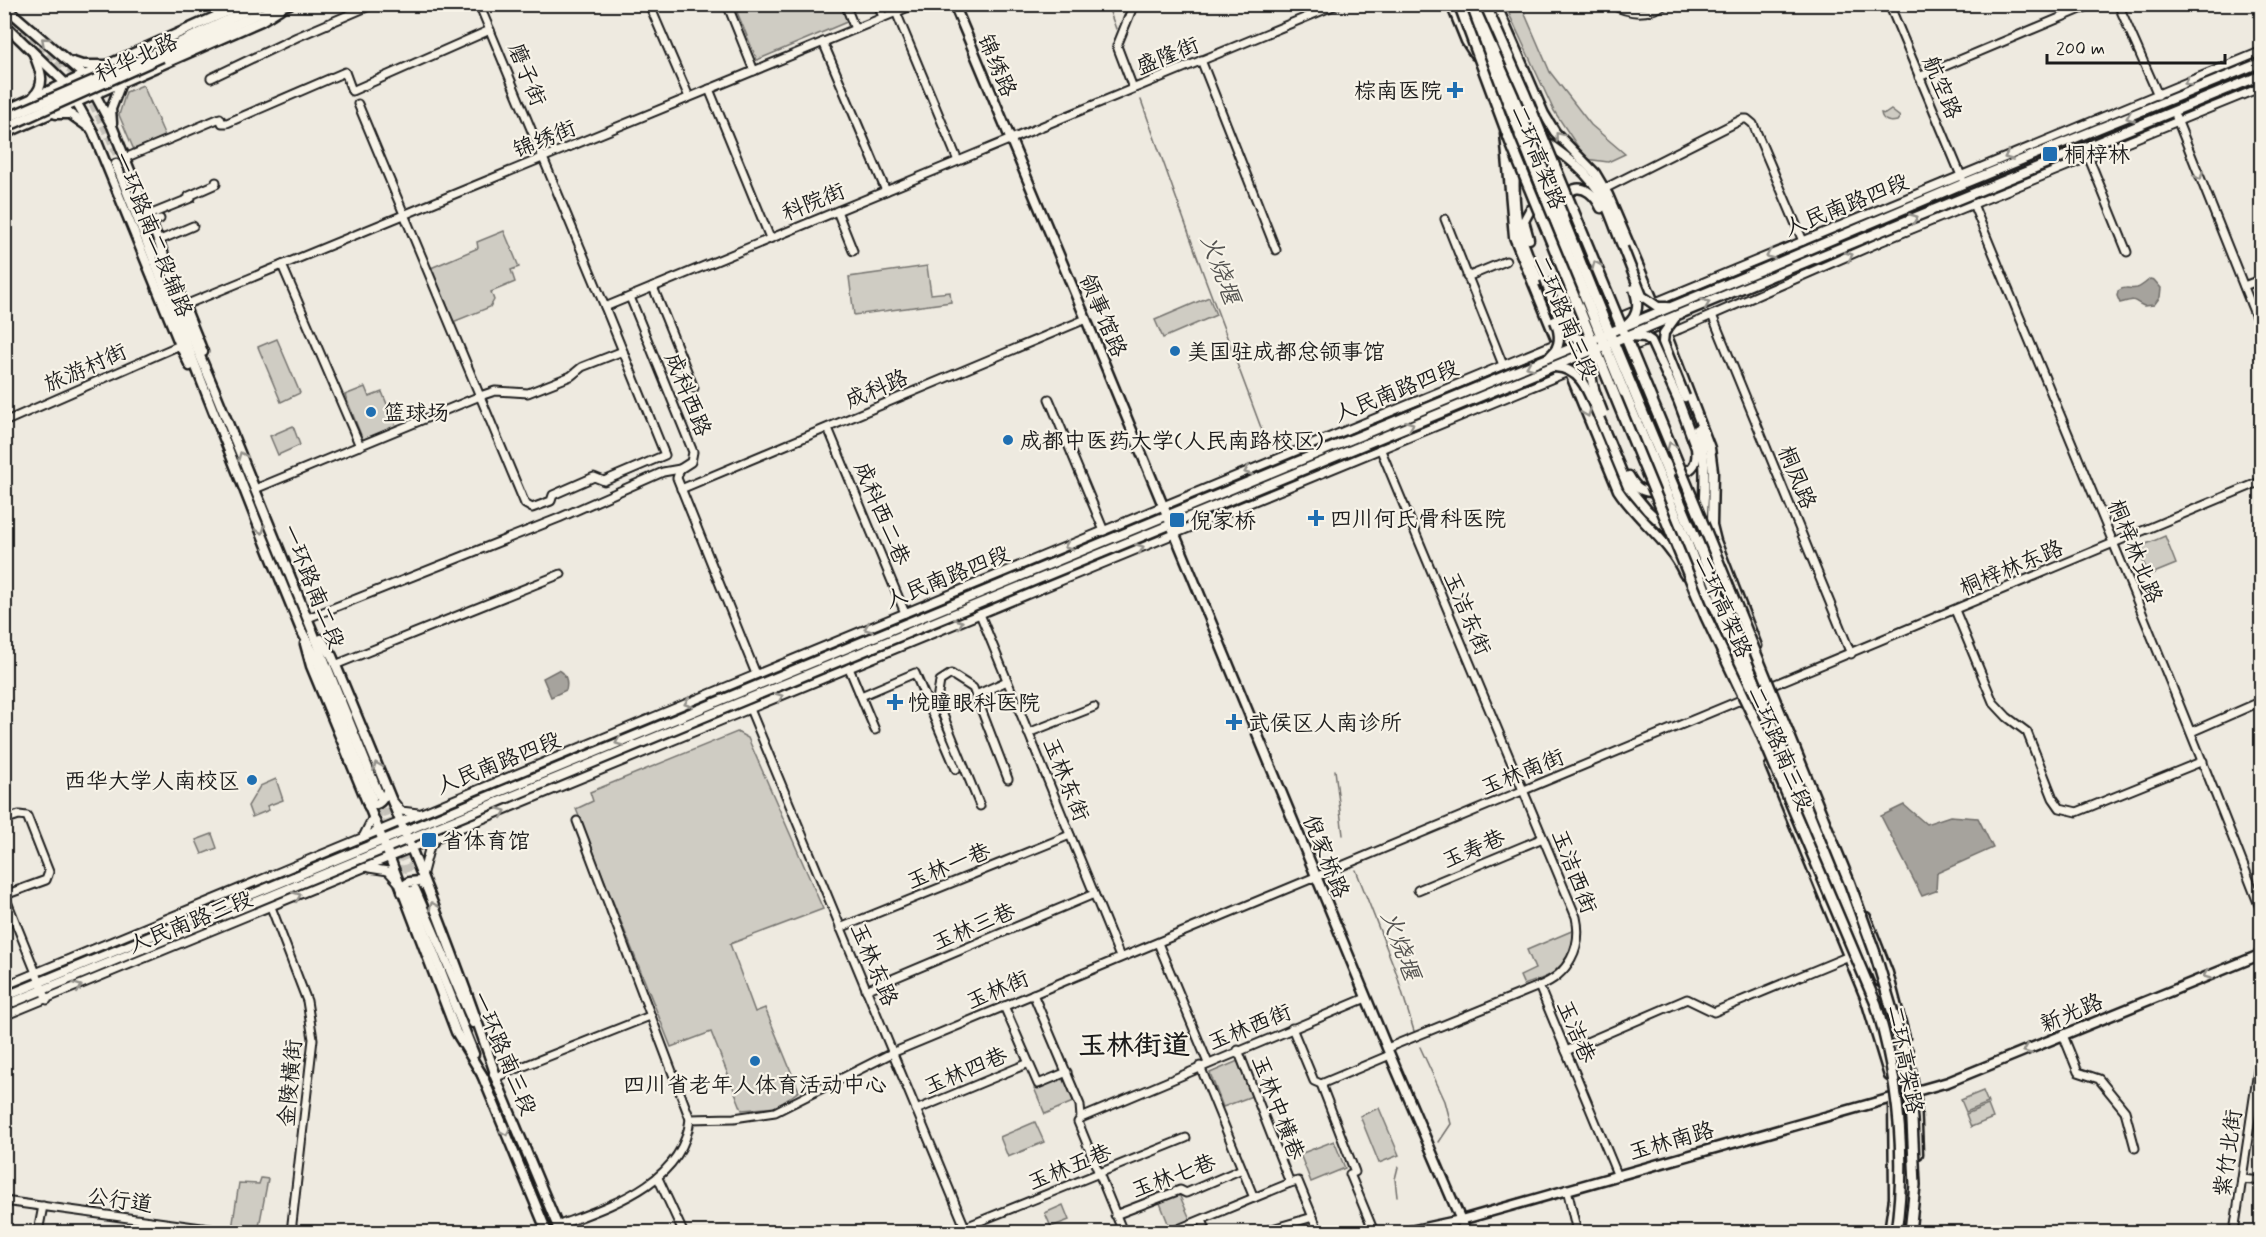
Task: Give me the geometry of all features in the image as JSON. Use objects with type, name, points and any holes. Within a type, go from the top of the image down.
[{"type":"highway","name":"二环高架路","points":[[1459,4],[1510,141],[1694,588],[1761,733],[1876,1004],[1886,1037],[1898,1108],[1901,1202],[1896,1233]]},
{"type":"highway","points":[[1467,4],[1483,30],[1525,132],[1563,215],[1588,292]]},
{"type":"highway","points":[[1481,4],[1483,30]]},
{"type":"highway","name":"二环高架路","points":[[1481,4],[1601,277],[1845,874],[1875,953],[1902,1047],[1912,1120],[1915,1185],[1911,1233]]},
{"type":"highway","points":[[1498,67],[1498,85],[1525,132],[1558,227],[1709,572],[1766,722],[1853,935],[1876,1004]]},
{"type":"highway","points":[[1660,464],[1713,616],[1845,927],[1874,1005],[1884,1056]]},
{"type":"highway","points":[[1709,572],[1725,596],[1814,811],[1875,963],[1898,1026],[1913,1077]]},
{"type":"highway","points":[[1706,592],[1716,609],[1891,1008]]},
{"type":"main road","name":"科华北路","points":[[7,110],[244,4]]},
{"type":"main road","name":"科华北路","points":[[4,128],[161,55],[261,4]]},
{"type":"main road","name":"科华北路","points":[[4,134],[261,21],[290,4]]},
{"type":"main road","name":"锦绣路","points":[[954,4],[1010,139]]},
{"type":"main road","points":[[1451,4],[1466,41],[1498,85]]},
{"type":"main road","points":[[1467,4],[1482,51],[1498,85]]},
{"type":"main road","points":[[1481,4],[1498,67]]},
{"type":"main road","points":[[4,6],[85,76]]},
{"type":"main road","name":"科华北路","points":[[4,119],[258,14],[280,9]]},
{"type":"main road","points":[[1498,9],[1498,67]]},
{"type":"main road","name":"二环路南三段","points":[[1498,9],[1544,114],[1555,132],[1594,172],[1598,191],[1616,210],[1667,334],[1710,448],[1713,471],[1712,510],[1716,541],[1888,973],[1915,1093],[1918,1168],[1911,1233]]},
{"type":"main road","name":"一环路南二段辅路","points":[[4,24],[66,84],[78,102],[93,132],[180,345],[207,398]]},
{"type":"main road","points":[[30,100],[40,88],[42,79],[32,51]]},
{"type":"main road","points":[[1482,51],[1498,67]]},
{"type":"main road","points":[[62,56],[82,65],[111,65]]},
{"type":"main road","name":"人民南路四段","points":[[1760,275],[1963,179],[2262,62]]},
{"type":"main road","points":[[101,69],[98,74],[106,86],[118,84],[111,109],[112,126]]},
{"type":"main road","name":"人民南路四段","points":[[384,844],[1598,342],[1626,326],[1681,308],[1760,275],[2007,181],[2173,110],[2262,75]]},
{"type":"main road","name":"一环路南二段辅路","points":[[85,76],[112,126],[121,159],[154,219],[160,240],[199,337],[215,391]]},
{"type":"main road","name":"二环路南三段","points":[[1498,85],[1503,109],[1514,237],[1618,490],[1625,501],[1670,549],[1678,562],[1714,643],[1743,699],[1865,997],[1884,1056],[1892,1099],[1894,1197],[1889,1233]]},
{"type":"main road","points":[[7,110],[21,107],[27,113],[27,121],[17,128]]},
{"type":"main road","points":[[50,115],[70,114],[84,122],[93,132]]},
{"type":"main road","points":[[1681,308],[1658,307],[1642,296],[1598,191],[1571,160],[1525,132],[1517,161],[1516,210],[1519,229],[1559,333],[1556,349],[1549,362],[1574,372],[1583,383],[1628,487],[1647,510],[1688,548]]},
{"type":"main road","name":"领事馆路","points":[[1010,139],[1163,506]]},
{"type":"main road","points":[[102,154],[106,149],[117,147],[207,398]]},
{"type":"main road","points":[[121,159],[164,272],[215,391]]},
{"type":"main road","points":[[1563,215],[1562,205],[1568,192],[1581,188],[1598,191]]},
{"type":"main road","points":[[1598,191],[1600,205],[1637,300],[1635,315],[1626,326]]},
{"type":"main road","points":[[1558,227],[1550,212],[1545,208],[1533,208],[1525,217],[1528,236],[1564,328],[1570,335],[1581,340],[1598,342],[1591,363],[1592,385],[1623,466],[1633,484],[1643,492],[1650,492],[1656,488],[1660,464],[1680,474],[1688,472],[1694,466],[1699,444],[1651,341],[1645,337],[1627,336]]},
{"type":"main road","points":[[1681,308],[1664,333],[1663,342],[1699,444],[1706,471],[1703,520],[1709,572]]},
{"type":"main road","name":"人民南路四段","points":[[1598,342],[1627,336],[1681,308]]},
{"type":"main road","name":"一环路南二段","points":[[215,391],[379,797]]},
{"type":"main road","name":"一环路南二段","points":[[207,398],[301,630],[310,666],[379,797]]},
{"type":"main road","name":"倪家桥路","points":[[1163,506],[1388,1052],[1466,1233]]},
{"type":"main road","points":[[1703,520],[1712,510]]},
{"type":"main road","points":[[1713,616],[1714,643]]},
{"type":"main road","points":[[310,622],[335,664],[379,797],[400,822],[498,1077]]},
{"type":"main road","points":[[1738,628],[1760,651]]},
{"type":"main road","points":[[1807,771],[1814,811]]},
{"type":"main road","points":[[379,797],[373,817],[397,881],[409,891]]},
{"type":"main road","name":"人民南路三段","points":[[4,1006],[42,986],[384,844]]},
{"type":"main road","points":[[409,891],[402,887],[409,882],[423,882]]},
{"type":"main road","name":"一环路南三段","points":[[409,891],[498,1077],[558,1229]]},
{"type":"main road","name":"一环路南三段","points":[[409,891],[456,1032],[484,1078],[547,1233]]},
{"type":"main road","name":"新光路","points":[[1892,1099],[1948,1082],[2262,954]]},
{"type":"main road","name":"人民南路三段","points":[[4,997],[42,986]]},
{"type":"main road","name":"玉林南路","points":[[1405,1233],[1461,1220],[1617,1174],[1892,1099]]},
{"type":"street","points":[[211,78],[374,4]]},
{"type":"street","name":"磨子街","points":[[479,4],[543,158]]},
{"type":"street","points":[[649,4],[688,97]]},
{"type":"street","points":[[727,4],[754,71]]},
{"type":"street","points":[[845,4],[855,29]]},
{"type":"street","points":[[878,4],[883,18]]},
{"type":"street","name":"锦绣街","points":[[185,305],[916,4]]},
{"type":"street","points":[[1133,88],[1117,46],[1134,4]]},
{"type":"street","name":"盛隆街","points":[[1010,139],[1338,4]]},
{"type":"street","points":[[1610,4],[1629,13],[1655,10],[1666,4]]},
{"type":"street","name":"航空路","points":[[1889,4],[1963,179]]},
{"type":"street","points":[[1919,77],[2093,4]]},
{"type":"street","points":[[2118,4],[2158,95]]},
{"type":"street","points":[[896,12],[957,160]]},
{"type":"street","points":[[121,159],[220,118],[222,123],[227,123],[345,72],[352,91],[490,30]]},
{"type":"street","points":[[823,42],[886,191]]},
{"type":"street","name":"人民南路四段","points":[[379,831],[1803,241],[1963,179],[2262,51]]},
{"type":"street","points":[[1201,60],[1276,250]]},
{"type":"street","name":"人民南路四段","points":[[390,858],[1570,370],[1667,334],[2088,156],[2262,87]]},
{"type":"street","points":[[709,89],[770,238]]},
{"type":"street","points":[[358,104],[525,504],[532,508],[551,501],[553,495],[594,477],[604,481],[665,455],[543,158]]},
{"type":"street","points":[[2173,110],[2262,332]]},
{"type":"street","points":[[1598,191],[1747,119],[1753,124],[1803,241]]},
{"type":"street","name":"科院街","points":[[630,297],[1010,139]]},
{"type":"street","points":[[2088,156],[2127,252]]},
{"type":"street","points":[[154,219],[191,198],[189,195],[216,184],[216,182]]},
{"type":"street","name":"桐梓林北路","points":[[1973,204],[2203,761],[2262,913]]},
{"type":"street","points":[[837,211],[853,251]]},
{"type":"street","points":[[1445,219],[1503,365]]},
{"type":"street","points":[[160,240],[193,226]]},
{"type":"street","points":[[1467,277],[1506,261]]},
{"type":"street","points":[[282,265],[360,446]]},
{"type":"street","points":[[2244,286],[2262,279]]},
{"type":"street","points":[[653,287],[694,388]]},
{"type":"street","points":[[605,307],[630,297]]},
{"type":"street","name":"成科西路","points":[[630,297],[693,453],[691,462],[680,469],[677,478],[756,674]]},
{"type":"street","name":"桐凤路","points":[[1712,315],[1851,654]]},
{"type":"street","name":"成科路","points":[[681,489],[1086,319]]},
{"type":"street","name":"旅游村街","points":[[4,422],[180,345]]},
{"type":"street","points":[[255,489],[480,396],[495,391],[528,393],[571,376],[582,367],[623,351]]},
{"type":"street","points":[[1049,399],[1104,531]]},
{"type":"street","name":"成科西二巷","points":[[828,428],[905,613]]},
{"type":"street","name":"玉洁东街","points":[[1380,448],[1523,790]]},
{"type":"street","points":[[310,622],[559,518],[663,471],[680,469]]},
{"type":"street","name":"桐梓林东路","points":[[1773,685],[2262,481]]},
{"type":"street","points":[[335,664],[561,574]]},
{"type":"street","points":[[1955,610],[1993,702],[2007,717],[2027,732],[2053,798],[2060,808],[2077,813],[2203,761]]},
{"type":"street","name":"玉林东街","points":[[980,614],[1120,957]]},
{"type":"street","points":[[849,668],[875,730]]},
{"type":"street","points":[[861,696],[915,673],[956,769]]},
{"type":"street","points":[[980,806],[937,700],[940,681],[951,675],[973,688],[1008,779]]},
{"type":"street","points":[[976,695],[1007,681]]},
{"type":"street","name":"玉林南街","points":[[1316,876],[1743,699]]},
{"type":"street","points":[[2191,732],[2262,701]]},
{"type":"street","points":[[1028,733],[1094,707]]},
{"type":"street","name":"玉林东路","points":[[750,709],[966,1230]]},
{"type":"street","name":"玉洁西街","points":[[1523,790],[1578,926],[1570,962],[1557,977],[1539,986]]},
{"type":"street","points":[[379,797],[401,811],[420,813]]},
{"type":"street","points":[[4,820],[20,815],[27,816],[49,872],[46,879],[5,895],[47,1000]]},
{"type":"street","points":[[363,837],[373,817]]},
{"type":"street","points":[[558,1229],[639,1192],[658,1178],[680,1150],[688,1133],[690,1119],[577,821]]},
{"type":"street","name":"人民南路三段","points":[[4,986],[379,831]]},
{"type":"street","name":"玉林一巷","points":[[840,928],[1070,835]]},
{"type":"street","points":[[423,882],[430,846],[438,838]]},
{"type":"street","name":"玉寿巷","points":[[1418,890],[1543,838]]},
{"type":"street","name":"人民南路三段","points":[[4,1016],[390,858]]},
{"type":"street","points":[[366,868],[388,871],[397,881]]},
{"type":"street","name":"玉林街","points":[[690,1119],[734,1118],[775,1112],[892,1053],[1316,876]]},
{"type":"street","name":"玉林三巷","points":[[866,990],[1094,894]]},
{"type":"street","name":"金陵横街","points":[[271,907],[307,1001],[313,1039],[291,1233]]},
{"type":"street","points":[[1158,942],[1254,1198]]},
{"type":"street","points":[[1566,1051],[1687,999],[1714,1012],[1849,956]]},
{"type":"street","name":"玉洁巷","points":[[1321,1084],[1539,986],[1617,1174]]},
{"type":"street","points":[[1033,994],[1080,1105],[1081,1118],[1078,1122],[1123,1233]]},
{"type":"street","name":"玉林西街","points":[[1081,1118],[1204,1064],[1366,998]]},
{"type":"street","points":[[1004,1006],[1038,1084],[1067,1072]]},
{"type":"street","points":[[498,1077],[650,1016]]},
{"type":"street","points":[[1292,1028],[1314,1081],[1321,1084],[1355,1172],[1350,1174],[1372,1227]]},
{"type":"street","points":[[2063,1035],[2078,1072],[2099,1079],[2125,1111],[2135,1148]]},
{"type":"street","name":"紫竹北街","points":[[2234,1233],[2262,1044]]},
{"type":"street","name":"玉林中横巷","points":[[1238,1050],[1290,1183],[1298,1181],[1319,1233]]},
{"type":"street","name":"玉林四巷","points":[[916,1110],[1029,1063]]},
{"type":"street","name":"玉林五巷","points":[[954,1233],[1186,1138]]},
{"type":"street","name":"玉林七巷","points":[[1115,1215],[1180,1190],[1186,1192],[1242,1169]]},
{"type":"street","points":[[658,1178],[683,1233]]},
{"type":"street","points":[[2242,1179],[2262,1181]]},
{"type":"street","points":[[1171,1233],[1290,1183]]},
{"type":"street","points":[[1567,1189],[1577,1233]]},
{"type":"street","name":"公行道","points":[[4,1203],[148,1226],[231,1233]]},
{"type":"street","points":[[38,1233],[43,1208]]},
{"type":"street","points":[[1262,1233],[1313,1217]]},
{"type":"street","points":[[1202,1220],[1208,1233]]},
{"type":"shaded area","points":[[734,5],[842,5],[849,21],[757,60]]},
{"type":"shaded area","points":[[1505,5],[1521,5],[1550,72],[1591,125],[1625,154],[1608,162],[1586,159],[1554,111]]},
{"type":"shaded area","points":[[143,85],[165,136],[134,150],[119,115],[126,92]]},
{"type":"shaded area","points":[[1891,110],[1900,117],[1897,121],[1887,121],[1883,118],[1881,113],[1885,114]]},
{"type":"shaded area","points":[[504,231],[519,267],[511,270],[515,282],[491,292],[494,300],[490,307],[453,322],[431,268],[478,248],[477,242]]},
{"type":"shaded area","points":[[927,266],[931,294],[950,292],[951,302],[854,315],[849,277]]},
{"type":"shaded area","points":[[2150,279],[2161,288],[2160,297],[2154,305],[2144,306],[2134,300],[2120,303],[2117,296],[2118,291],[2123,288],[2137,288]]},
{"type":"shaded area","points":[[1209,297],[1216,315],[1163,338],[1155,320]]},
{"type":"shaded area","points":[[277,339],[300,393],[281,402],[258,347]]},
{"type":"shaded area","name":"篮球场","points":[[365,387],[369,397],[382,392],[396,426],[363,440],[345,395]]},
{"type":"shaded area","points":[[293,426],[300,445],[278,455],[270,436]]},
{"type":"shaded area","points":[[2165,536],[2176,564],[2149,575],[2137,548]]},
{"type":"shaded area","points":[[558,670],[566,678],[566,690],[551,697],[543,678]]},
{"type":"shaded area","points":[[737,732],[748,738],[823,909],[730,944],[755,1012],[765,1008],[799,1091],[777,1107],[742,1110],[711,1032],[671,1047],[576,809],[593,801],[590,792]]},
{"type":"shaded area","points":[[276,779],[283,800],[267,806],[269,810],[252,817],[248,806],[260,786]]},
{"type":"shaded area","points":[[1904,805],[1926,824],[1950,816],[1978,818],[1993,848],[1937,873],[1936,891],[1922,896],[1881,816]]},
{"type":"shaded area","points":[[212,834],[217,848],[202,854],[196,840]]},
{"type":"shaded area","points":[[1574,930],[1570,954],[1561,968],[1546,977],[1524,985],[1520,976],[1535,969],[1527,950]]},
{"type":"shaded area","points":[[1238,1061],[1252,1096],[1223,1107],[1210,1073]]},
{"type":"shaded area","points":[[1064,1075],[1075,1101],[1045,1114],[1034,1088]]},
{"type":"shaded area","points":[[1983,1091],[1988,1103],[1966,1112],[1961,1100]]},
{"type":"shaded area","points":[[1988,1105],[1993,1118],[1971,1127],[1966,1114]]},
{"type":"shaded area","points":[[1379,1108],[1399,1155],[1379,1163],[1360,1116]]},
{"type":"shaded area","points":[[1035,1122],[1044,1142],[1008,1157],[1000,1137]]},
{"type":"shaded area","points":[[1334,1141],[1345,1168],[1311,1182],[1300,1154]]},
{"type":"shaded area","points":[[261,1178],[268,1179],[258,1232],[232,1229],[239,1183],[259,1184]]},
{"type":"shaded area","points":[[1176,1193],[1179,1194],[1190,1219],[1189,1222],[1174,1229],[1170,1228],[1160,1203],[1162,1199]]},
{"type":"shaded area","points":[[1063,1205],[1069,1220],[1051,1227],[1045,1213]]},
{"type":"waterway","name":"火烧堰","points":[[1107,4],[1116,29]]},
{"type":"waterway","name":"火烧堰","points":[[1122,47],[1133,76]]},
{"type":"waterway","name":"火烧堰","points":[[1141,100],[1269,449]]},
{"type":"waterway","name":"火烧堰","points":[[1335,770],[1343,835]]},
{"type":"waterway","name":"火烧堰","points":[[1356,870],[1396,972],[1414,1031]]},
{"type":"waterway","name":"火烧堰","points":[[1420,1047],[1445,1101],[1451,1124],[1439,1142]]},
{"type":"waterway","name":"火烧堰","points":[[1397,1197],[1395,1179],[1398,1167]]},
{"type":"tunnel","points":[[4,13],[45,49],[63,69]]},
{"type":"tunnel","points":[[61,60],[80,81]]},
{"type":"tunnel","points":[[87,93],[120,163]]},
{"type":"tunnel","points":[[380,797],[415,888]]},
{"type":"tunnel","points":[[372,799],[408,890]]},
{"type":"place","name":"棕南医院","points":[[1455,90]]},
{"type":"place","name":"桐梓林","points":[[2050,154]]},
{"type":"place","name":"美国驻成都总领事馆","points":[[1175,351]]},
{"type":"place","name":"篮球场","points":[[371,412]]},
{"type":"place","name":"成都中医药大学(人民南路校区)","points":[[1008,440]]},
{"type":"place","name":"四川何氏骨科医院","points":[[1316,518]]},
{"type":"place","name":"倪家桥","points":[[1177,520]]},
{"type":"place","name":"悦瞳眼科医院","points":[[895,702]]},
{"type":"place","name":"武侯区人南诊所","points":[[1234,722]]},
{"type":"place","name":"西华大学人南校区","points":[[252,780]]},
{"type":"place","name":"省体育馆","points":[[429,840]]},
{"type":"place","name":"四川省老年人体育活动中心","points":[[755,1061]]},
{"type":"district","name":"玉林街道","points":[[1134,1044]]}]
